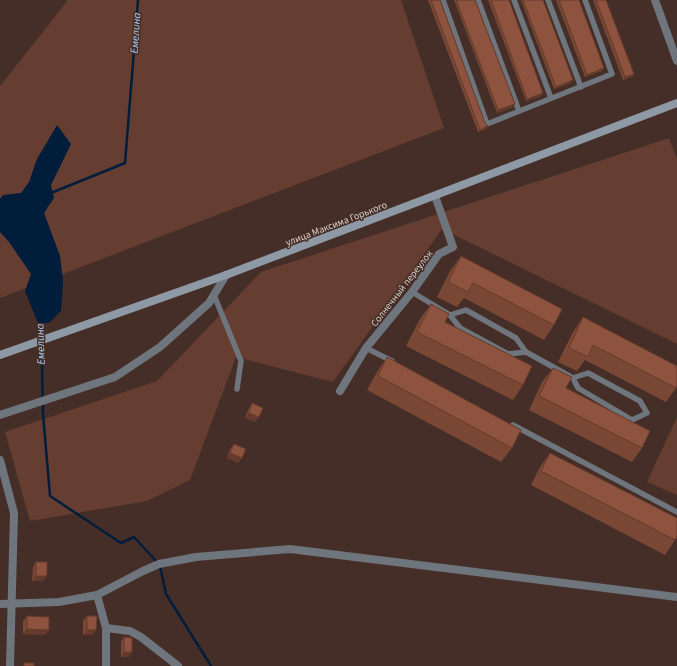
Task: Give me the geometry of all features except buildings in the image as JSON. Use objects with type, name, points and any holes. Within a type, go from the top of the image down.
[{"type":"main road","name":"улица Максима Горького","points":[[0,355],[226,275],[677,103]]},
{"type":"street","points":[[655,0],[677,61]]},
{"type":"street","name":"Солнечный переулок","points":[[340,391],[366,348],[412,292],[439,254],[453,247],[435,196]]},
{"type":"street","points":[[0,415],[115,377],[160,347],[209,303],[226,275]]},
{"type":"street","points":[[0,460],[14,512],[10,666]]},
{"type":"street","points":[[0,604],[59,602],[97,595],[159,564],[196,557],[290,549],[677,597]]},
{"type":"street","points":[[97,595],[106,628],[106,666]]},
{"type":"street","points":[[106,628],[130,631],[141,637],[178,666]]},
{"type":"lane","points":[[443,0],[488,124],[612,74],[585,0]]},
{"type":"lane","points":[[478,0],[519,111]]},
{"type":"lane","points":[[514,0],[551,98]]},
{"type":"lane","points":[[548,0],[581,86]]},
{"type":"lane","points":[[412,292],[450,315],[460,328],[508,354],[526,352]]},
{"type":"lane","points":[[214,295],[241,361],[237,389]]},
{"type":"lane","points":[[450,315],[466,310],[516,338],[526,352],[573,378],[578,388],[632,420],[647,413],[640,401],[588,373],[573,378]]},
{"type":"lane","points":[[366,348],[394,362]]},
{"type":"lane","points":[[508,422],[677,512]]},
{"type":"shaded area","points":[[68,0],[401,0],[444,128],[0,298],[0,86]]},
{"type":"shaded area","points":[[669,138],[677,159],[677,344],[442,229],[333,382],[236,357],[190,480],[147,501],[30,521],[5,432],[157,381],[261,272]]},
{"type":"shaded area","points":[[677,417],[677,495],[647,482]]},
{"type":"water","points":[[57,125],[71,144],[51,185],[54,198],[44,213],[60,256],[63,281],[61,311],[49,323],[38,323],[25,291],[31,274],[9,242],[0,232],[0,199],[3,195],[21,193],[29,182],[37,159]]},
{"type":"waterway","name":"Емелина","points":[[51,193],[125,163],[138,0]]},
{"type":"waterway","name":"Емелина","points":[[41,320],[43,414],[50,496],[121,543],[134,537],[157,562]]},
{"type":"waterway","name":"Емелина","points":[[160,566],[166,594],[211,666]]}]
